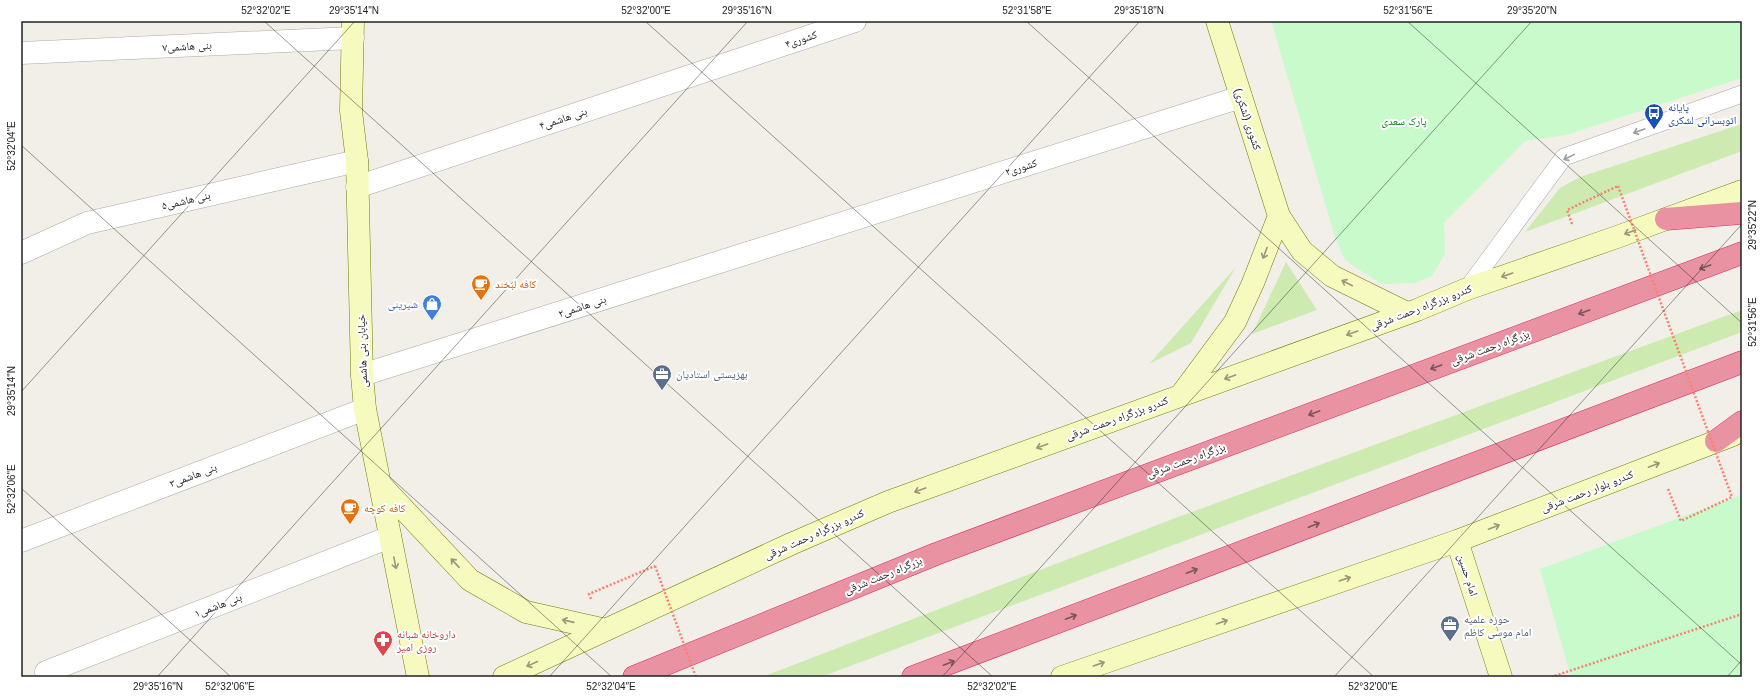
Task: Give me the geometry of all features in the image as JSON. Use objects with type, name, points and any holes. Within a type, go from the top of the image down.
[{"type":"highway","points":[[1666,219],[1742,213]]},
{"type":"highway","name":"بزرگراه رحمت شرقی","points":[[634,677],[936,554],[1742,253]]},
{"type":"highway","points":[[913,677],[1742,362]]},
{"type":"highway","points":[[1716,441],[1742,422]]},
{"type":"main road","name":"کشوری (لشکری)","points":[[1217,21],[1279,216],[1302,251],[1332,276],[1407,313]]},
{"type":"main road","name":"خیابان بنی هاشمی","points":[[353,30],[351,110],[356,161],[362,375],[365,409],[418,677]]},
{"type":"main road","name":"کندرو بزرگراه رحمت شرقی","points":[[504,677],[791,544],[888,502],[1407,313],[1467,289],[1742,191]]},
{"type":"main road","points":[[1181,395],[1235,322],[1253,284],[1279,216]]},
{"type":"main road","points":[[1716,441],[1742,432]]},
{"type":"main road","name":"کندرو بلوار رحمت شرقی","points":[[1457,541],[1716,441]]},
{"type":"main road","points":[[380,484],[470,580],[526,612],[606,630]]},
{"type":"main road","points":[[1062,677],[1457,541]]},
{"type":"main road","name":"امام حسین","points":[[1457,541],[1501,677]]},
{"type":"street","name":"کشوری۴","points":[[770,49],[855,21]]},
{"type":"street","name":"بنی هاشمی۷","points":[[21,53],[353,30]]},
{"type":"street","name":"۴بنی هاشمی","points":[[357,187],[770,49]]},
{"type":"street","name":"کشوری۲","points":[[801,236],[1241,97]]},
{"type":"street","name":"بنی هاشمی۵","points":[[21,253],[87,223],[356,161]]},
{"type":"street","name":"۲بنی هاشمی","points":[[362,375],[801,236]]},
{"type":"street","name":"بنی هاشمی۳","points":[[21,541],[365,409]]},
{"type":"street","name":"بنی هاشمی۱","points":[[46,672],[390,537]]},
{"type":"lane","points":[[1467,289],[1564,158],[1742,94]]},
{"type":"path","points":[[1579,222],[1572,225],[1567,210],[1618,186],[1732,497],[1681,520],[1658,464]]},
{"type":"path","points":[[589,594],[655,566],[696,677]]},
{"type":"path","points":[[1551,677],[1742,614]]},
{"type":"green space","name":"پارک سعدی","points":[[1271,21],[1742,21],[1742,78],[1566,135],[1525,141],[1444,223],[1445,254],[1432,276],[1415,283],[1382,284],[1345,260],[1335,237]]},
{"type":"green space","points":[[1742,124],[1742,151],[1525,232],[1560,188],[1580,177]]},
{"type":"green space","points":[[1286,262],[1317,310],[1252,334]]},
{"type":"green space","points":[[1236,267],[1191,343],[1149,364]]},
{"type":"green space","points":[[1742,310],[1742,332],[821,677],[762,677],[1170,520]]},
{"type":"green space","points":[[1742,495],[1742,677],[1571,677],[1540,569]]},
{"type":"place","name":"پایانه اتوبسرانی لشکری","points":[[1654,130]]},
{"type":"place","name":"کافه لبخند","points":[[481,301]]},
{"type":"place","name":"شیرینی","points":[[432,321]]},
{"type":"place","name":"بهزیستی استادیان","points":[[662,391]]},
{"type":"place","name":"کافه کوچه","points":[[350,525]]},
{"type":"place","name":"حوزه علمیه امام موسی کاظم","points":[[1450,642]]},
{"type":"place","name":"داروخانه شبانه روزی امیر","points":[[383,657]]}]
